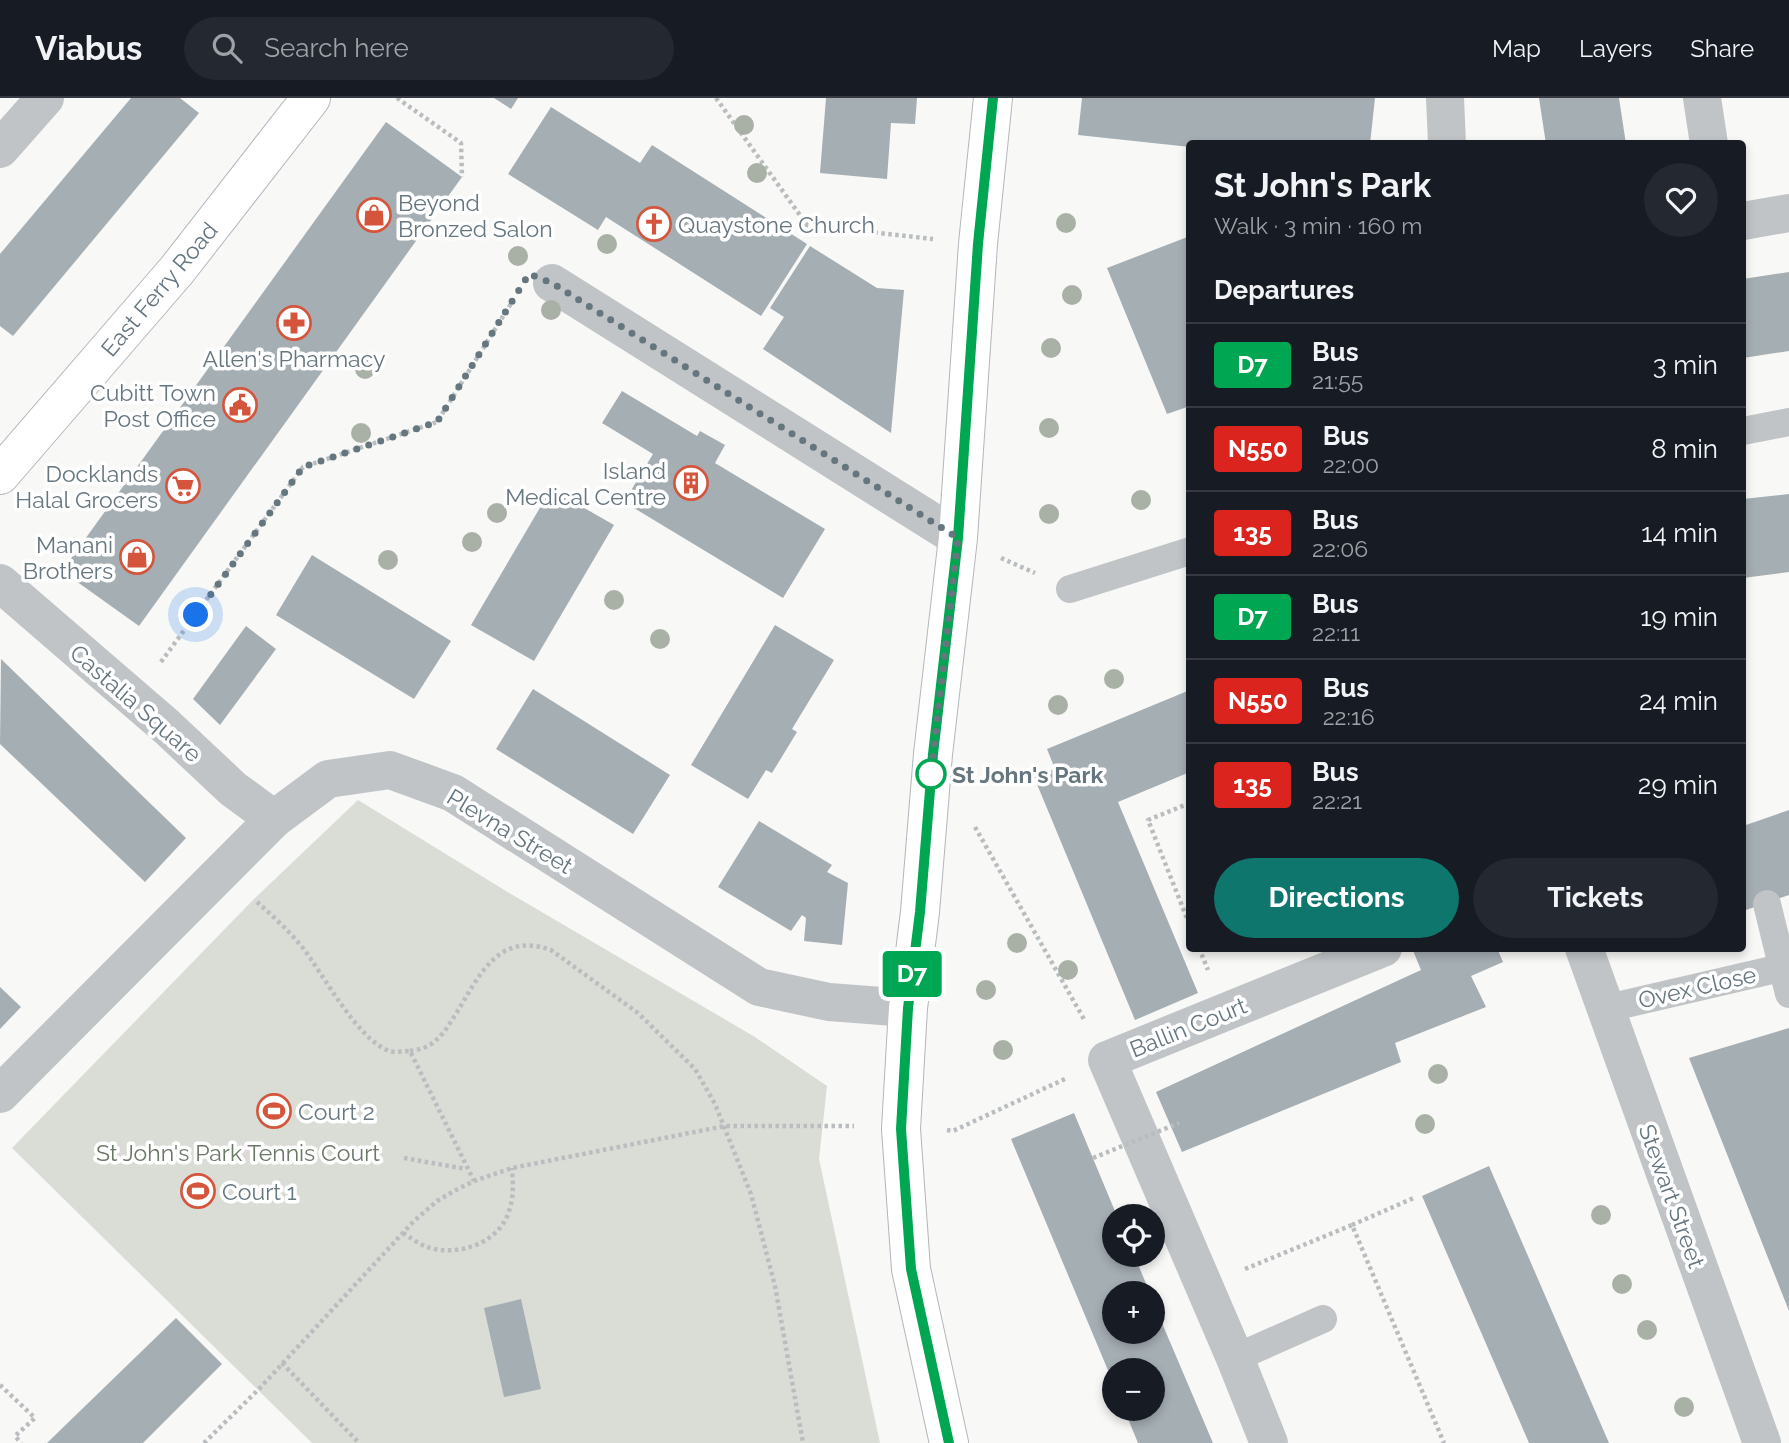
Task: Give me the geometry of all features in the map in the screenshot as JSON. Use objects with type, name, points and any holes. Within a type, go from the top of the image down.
[{"type":"main road","name":"East Ferry Road","points":[[0,475],[177,270],[311,98]]},
{"type":"main road","points":[[949,1443],[911,1269],[901,1129],[908,1008],[958,538],[978,244],[993,98]]},
{"type":"street","points":[[0,149],[46,98]]},
{"type":"street","points":[[1445,98],[1447,140]]},
{"type":"street","points":[[1702,98],[1708,140]]},
{"type":"street","points":[[1746,220],[1789,213]]},
{"type":"street","points":[[552,283],[958,538]]},
{"type":"street","name":"Castalia Square","points":[[0,583],[233,789],[274,819]]},
{"type":"street","name":"Plevna Street","points":[[0,1094],[274,819],[328,779],[390,770],[453,793],[758,987],[829,1002],[908,1008]]},
{"type":"street","name":"Ballin Court","points":[[1269,1443],[1235,1357],[1107,1060],[1372,952]]},
{"type":"street","name":"Stewart Street","points":[[1585,952],[1762,1443]]},
{"type":"lane","points":[[1746,430],[1789,422]]},
{"type":"lane","points":[[1070,589],[1186,552]]},
{"type":"lane","points":[[1767,904],[1785,966],[1789,995]]},
{"type":"lane","name":"Ovex Close","points":[[1604,1009],[1785,966]]},
{"type":"lane","points":[[1235,1357],[1323,1320]]},
{"type":"path","points":[[397,98],[461,143],[463,177]]},
{"type":"path","points":[[716,98],[807,225],[978,244]]},
{"type":"path","points":[[134,699],[303,467],[437,422],[529,274],[552,283]]},
{"type":"path","points":[[958,538],[1070,589]]},
{"type":"path","points":[[1186,805],[1148,820],[1186,916]]},
{"type":"path","points":[[204,1443],[403,1233],[437,1201],[474,1181],[512,1168],[725,1126],[822,1125],[953,1130],[1107,1060],[973,824]]},
{"type":"path","points":[[221,870],[289,932],[303,948],[331,991],[377,1044],[391,1052],[427,1047],[444,1032],[481,973],[496,955],[513,946],[535,944],[551,950],[639,1013],[695,1069],[725,1126],[751,1194],[775,1286],[803,1443]]},
{"type":"path","points":[[410,1051],[474,1181]]},
{"type":"path","points":[[1093,1158],[1179,1123]]},
{"type":"path","points":[[404,1158],[467,1169]]},
{"type":"path","points":[[403,1233],[426,1247],[451,1252],[474,1247],[492,1236],[508,1214],[514,1191],[512,1168]]},
{"type":"path","points":[[1352,1224],[1416,1198]]},
{"type":"path","points":[[282,1363],[359,1443]]},
{"type":"path","points":[[0,1385],[35,1418],[15,1436],[21,1443]]},
{"type":"green space","name":"St John's Park Tennis Court","points":[[358,800],[511,894],[755,1037],[827,1086],[819,1159],[880,1443],[312,1443],[12,1148],[254,899]]},
{"type":"building","points":[[131,98],[180,98],[199,113],[13,336],[0,326],[0,254]]},
{"type":"building","points":[[494,98],[518,98],[511,109]]},
{"type":"building","points":[[826,98],[917,98],[915,124],[891,123],[887,179],[820,173]]},
{"type":"building","points":[[1082,98],[1375,98],[1370,140],[1186,140],[1186,147],[1078,135]]},
{"type":"building","points":[[1539,98],[1619,98],[1625,140],[1545,140]]},
{"type":"building","points":[[551,107],[640,163],[652,145],[807,244],[761,316],[606,217],[598,230],[508,174]]},
{"type":"building","points":[[386,122],[462,177],[139,626],[62,571]]},
{"type":"building","points":[[1186,238],[1186,407],[1167,414],[1107,268]]},
{"type":"building","points":[[810,246],[877,288],[904,290],[891,433],[763,349],[784,317],[770,308]]},
{"type":"building","points":[[1789,272],[1789,351],[1746,358],[1746,279]]},
{"type":"building","name":"Island Medical Centre","points":[[622,391],[697,436],[700,431],[725,445],[715,463],[825,529],[783,598],[624,502],[653,454],[602,423]]},
{"type":"building","points":[[551,489],[614,525],[534,661],[471,625]]},
{"type":"building","points":[[1789,494],[1789,572],[1746,578],[1746,499]]},
{"type":"building","points":[[312,555],[451,641],[414,699],[276,615]]},
{"type":"building","points":[[775,625],[834,660],[792,729],[797,732],[772,773],[766,770],[748,799],[691,765]]},
{"type":"building","points":[[246,626],[276,649],[220,725],[193,699]]},
{"type":"building","points":[[1,659],[186,838],[145,882],[0,744]]},
{"type":"building","points":[[533,689],[670,775],[633,834],[496,749]]},
{"type":"building","points":[[1186,692],[1186,774],[1118,802],[1198,993],[1135,1020],[1034,777],[1055,769],[1047,749]]},
{"type":"building","points":[[1789,810],[1789,895],[1746,910],[1746,825]]},
{"type":"building","points":[[759,821],[832,865],[827,872],[848,883],[842,945],[804,941],[806,918],[802,915],[791,931],[718,887]]},
{"type":"building","points":[[1414,952],[1499,952],[1503,962],[1471,976],[1486,1007],[1395,1043],[1401,1062],[1182,1152],[1156,1092],[1421,970]]},
{"type":"building","points":[[0,987],[21,1007],[0,1029]]},
{"type":"building","points":[[1789,1028],[1789,1311],[1689,1058]]},
{"type":"building","points":[[1074,1113],[1112,1204],[1102,1204],[1102,1267],[1139,1267],[1145,1281],[1102,1281],[1102,1344],[1165,1344],[1165,1330],[1213,1443],[1138,1443],[1129,1421],[1165,1421],[1165,1358],[1103,1358],[1011,1139]]},
{"type":"building","points":[[1489,1166],[1609,1443],[1529,1443],[1422,1196]]},
{"type":"building","points":[[521,1299],[541,1389],[504,1397],[484,1308]]},
{"type":"building","points":[[176,1318],[222,1364],[143,1443],[47,1443]]},
{"type":"bus line","name":"D7","points":[[949,1443],[911,1269],[901,1129],[908,1008],[958,538],[978,244],[993,98]]},
{"type":"place","name":"Beyond Bronzed Salon","points":[[374,215]]},
{"type":"place","name":"Quaystone Church","points":[[654,224]]},
{"type":"place","name":"Allen's Pharmacy","points":[[294,323]]},
{"type":"place","name":"Cubitt Town Post Office","points":[[240,405]]},
{"type":"place","name":"Island Medical Centre","points":[[691,483]]},
{"type":"place","name":"Docklands Halal Grocers","points":[[183,486]]},
{"type":"place","name":"Manani Brothers","points":[[137,557]]},
{"type":"place","name":"St John's Park","points":[[931,774]]},
{"type":"place","name":"Court 2","points":[[274,1111]]},
{"type":"place","name":"Court 1","points":[[198,1191]]},
{"type":"route","points":[[196,615],[303,467],[437,422],[529,274],[552,283],[958,538],[931,774]]}]
